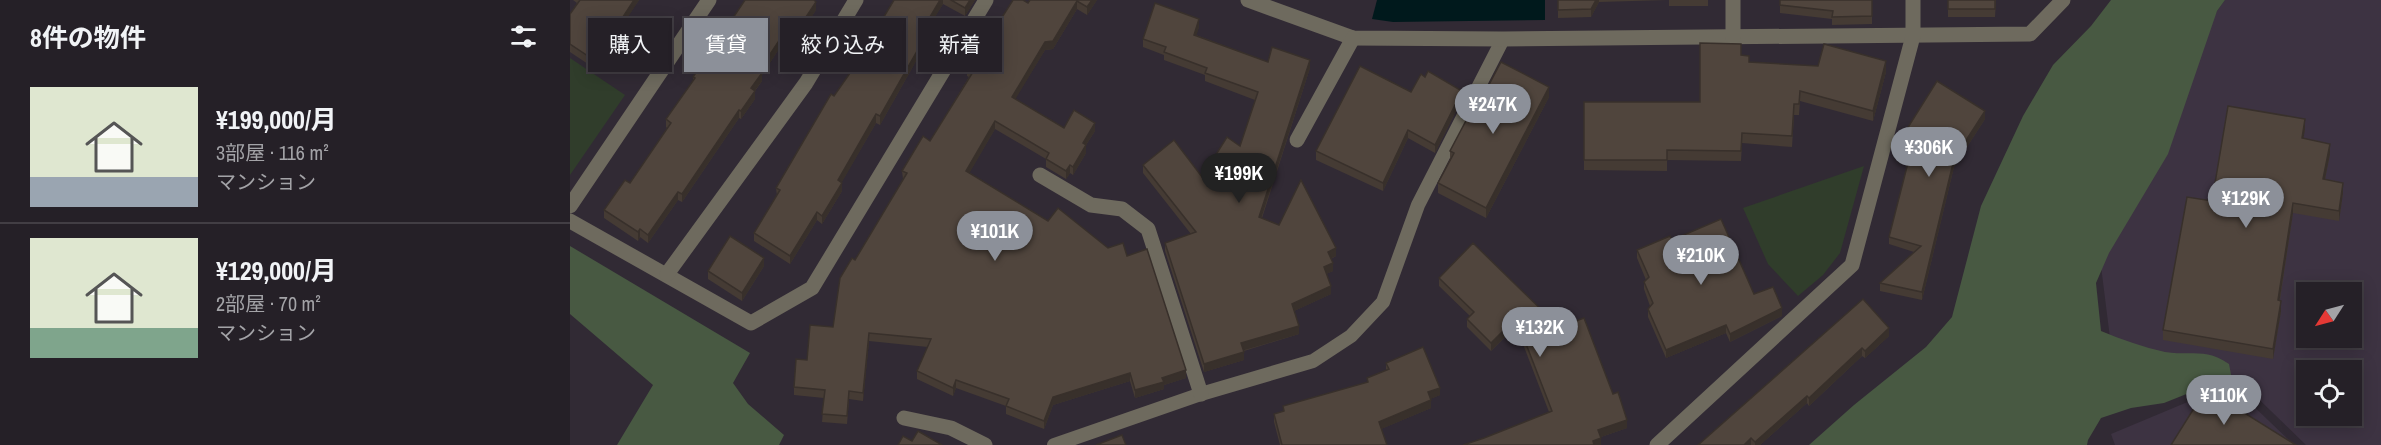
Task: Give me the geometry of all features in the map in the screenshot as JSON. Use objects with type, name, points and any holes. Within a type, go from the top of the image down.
[{"type":"street","points":[[570,206],[709,0]]},
{"type":"street","points":[[667,274],[806,83],[856,0]]},
{"type":"street","points":[[570,221],[751,323],[812,288],[986,0]]},
{"type":"street","points":[[1248,0],[1353,38],[1503,39],[2030,34],[2063,0]]},
{"type":"street","points":[[1733,0],[1733,37]]},
{"type":"street","points":[[1657,445],[1852,265],[1913,36],[1913,0]]},
{"type":"street","points":[[1297,140],[1353,38]]},
{"type":"street","points":[[1040,175],[1091,205],[1122,208],[1148,229],[1201,394]]},
{"type":"street","points":[[904,418],[951,428],[985,445]]},
{"type":"lane","points":[[1054,445],[1201,394],[1313,361],[1351,336],[1383,302],[1418,205],[1503,39]]},
{"type":"shaded area","points":[[1377,0],[1545,0],[1545,20],[1393,22],[1372,19]]},
{"type":"shaded area","points":[[2225,0],[2381,0],[2381,445],[2306,445],[2238,379],[2114,370],[2099,250],[2217,11]]},
{"type":"shaded area","points":[[570,58],[625,95],[570,175]]},
{"type":"shaded area","points":[[1864,166],[1840,253],[1823,275],[1798,296],[1768,264],[1743,208]]},
{"type":"shaded area","points":[[2245,398],[2294,445],[2115,445],[2111,434],[2190,401]]},
{"type":"green space","points":[[2111,0],[2225,0],[2217,11],[2168,154],[2109,253],[2096,283],[2101,331],[2165,352],[2205,354],[2221,359],[2229,364],[2234,390],[2220,397],[2199,389],[2164,403],[2131,408],[2101,418],[2087,445],[1809,445],[1926,347],[1952,317],[1981,206],[2023,116],[2053,65],[2091,26]]},
{"type":"green space","points":[[570,246],[750,353],[733,383],[748,404],[784,435],[779,445],[617,445],[653,385],[570,314]]},
{"type":"building","points":[[580,0],[634,0],[622,18],[588,18],[588,56],[570,44],[570,14]]},
{"type":"building","points":[[745,0],[814,0],[816,2],[805,18],[780,18],[780,39],[768,57],[768,18],[733,18]]},
{"type":"building","points":[[894,0],[940,0],[929,18],[918,18],[918,49],[906,70],[906,18],[883,18]]},
{"type":"building","points":[[951,0],[970,0],[965,8]]},
{"type":"building","points":[[1013,0],[1023,0],[1028,3],[1030,0],[1092,0],[1087,7],[1077,1],[1053,41],[1045,42],[1012,97],[1064,128],[1074,110],[1095,123],[1073,167],[1070,165],[1066,171],[1046,159],[1049,153],[995,121],[966,171],[1048,221],[1058,208],[1108,248],[1123,243],[1127,256],[1147,249],[1186,370],[1162,378],[1164,382],[1135,390],[1130,373],[1053,397],[1044,421],[1006,406],[1009,399],[956,380],[953,388],[917,371],[931,339],[869,333],[863,393],[849,391],[847,416],[822,414],[825,390],[794,387],[796,359],[807,360],[810,325],[833,327],[840,278],[852,258],[855,260],[907,173],[902,171],[923,136],[930,141],[973,72],[1002,72],[1002,18]]},
{"type":"building","points":[[1558,0],[1596,0],[1591,9],[1558,10]]},
{"type":"building","points":[[1780,0],[1872,0],[1872,16],[1832,17],[1833,11],[1780,5]]},
{"type":"building","points":[[1948,0],[1995,0],[1995,9],[1948,9]]},
{"type":"building","points":[[1155,3],[1199,19],[1194,35],[1268,62],[1272,47],[1310,60],[1259,217],[1279,225],[1301,180],[1336,248],[1328,252],[1333,263],[1324,267],[1331,286],[1292,304],[1299,326],[1241,343],[1244,352],[1204,364],[1165,243],[1196,232],[1143,165],[1174,140],[1202,177],[1227,137],[1240,146],[1258,92],[1205,73],[1207,68],[1164,52],[1166,47],[1143,39]]},
{"type":"building","points":[[1700,43],[1741,44],[1741,55],[1749,56],[1749,62],[1818,66],[1824,44],[1886,61],[1873,111],[1800,91],[1799,104],[1794,104],[1792,136],[1742,133],[1741,151],[1667,150],[1667,160],[1584,160],[1584,102],[1700,102]]},
{"type":"building","points":[[1501,62],[1549,87],[1486,208],[1438,183],[1454,153],[1450,151],[1478,98],[1481,100]]},
{"type":"building","points":[[1360,66],[1411,92],[1421,74],[1425,77],[1428,71],[1462,91],[1435,145],[1408,130],[1383,183],[1316,151]]},
{"type":"building","points":[[696,72],[762,73],[751,88],[755,91],[741,111],[739,110],[682,194],[678,192],[648,235],[640,229],[638,232],[604,210],[625,180],[630,183],[671,123],[666,119],[695,78],[693,77]]},
{"type":"building","points":[[905,72],[880,116],[876,114],[838,180],[842,183],[822,216],[817,212],[790,256],[754,233],[780,190],[776,188],[831,94],[834,96],[850,73]]},
{"type":"building","points":[[1937,81],[1985,111],[1954,159],[1922,292],[1880,283],[1921,246],[1889,237],[1912,147],[1900,140]]},
{"type":"building","points":[[2228,106],[2305,119],[2302,138],[2330,144],[2323,179],[2343,183],[2339,211],[2293,203],[2273,349],[2163,330],[2187,197],[2212,201]]},
{"type":"building","points":[[1721,219],[1754,294],[1773,287],[1782,308],[1730,334],[1726,325],[1666,350],[1648,309],[1653,303],[1644,282],[1649,277],[1637,250],[1670,236],[1672,240]]},
{"type":"building","points":[[730,236],[764,258],[742,293],[708,271]]},
{"type":"building","points":[[1473,243],[1559,327],[1584,318],[1613,394],[1618,392],[1627,420],[1598,430],[1601,438],[1593,441],[1594,445],[1463,445],[1552,411],[1516,318],[1491,343],[1467,319],[1474,312],[1439,278]]},
{"type":"building","points":[[1863,299],[1889,328],[1865,351],[1862,348],[1809,398],[1807,396],[1755,442],[1751,438],[1744,445],[1698,445]]},
{"type":"building","points":[[1423,347],[1440,388],[1428,392],[1431,400],[1379,422],[1387,445],[1282,445],[1274,414],[1284,411],[1283,406],[1368,382],[1367,378],[1389,369],[1386,363]]},
{"type":"building","points":[[2206,389],[2296,445],[2171,445]]},
{"type":"building","points":[[918,431],[942,445],[898,445],[903,436],[912,441]]},
{"type":"building","points":[[1122,435],[1126,445],[1096,445]]}]
